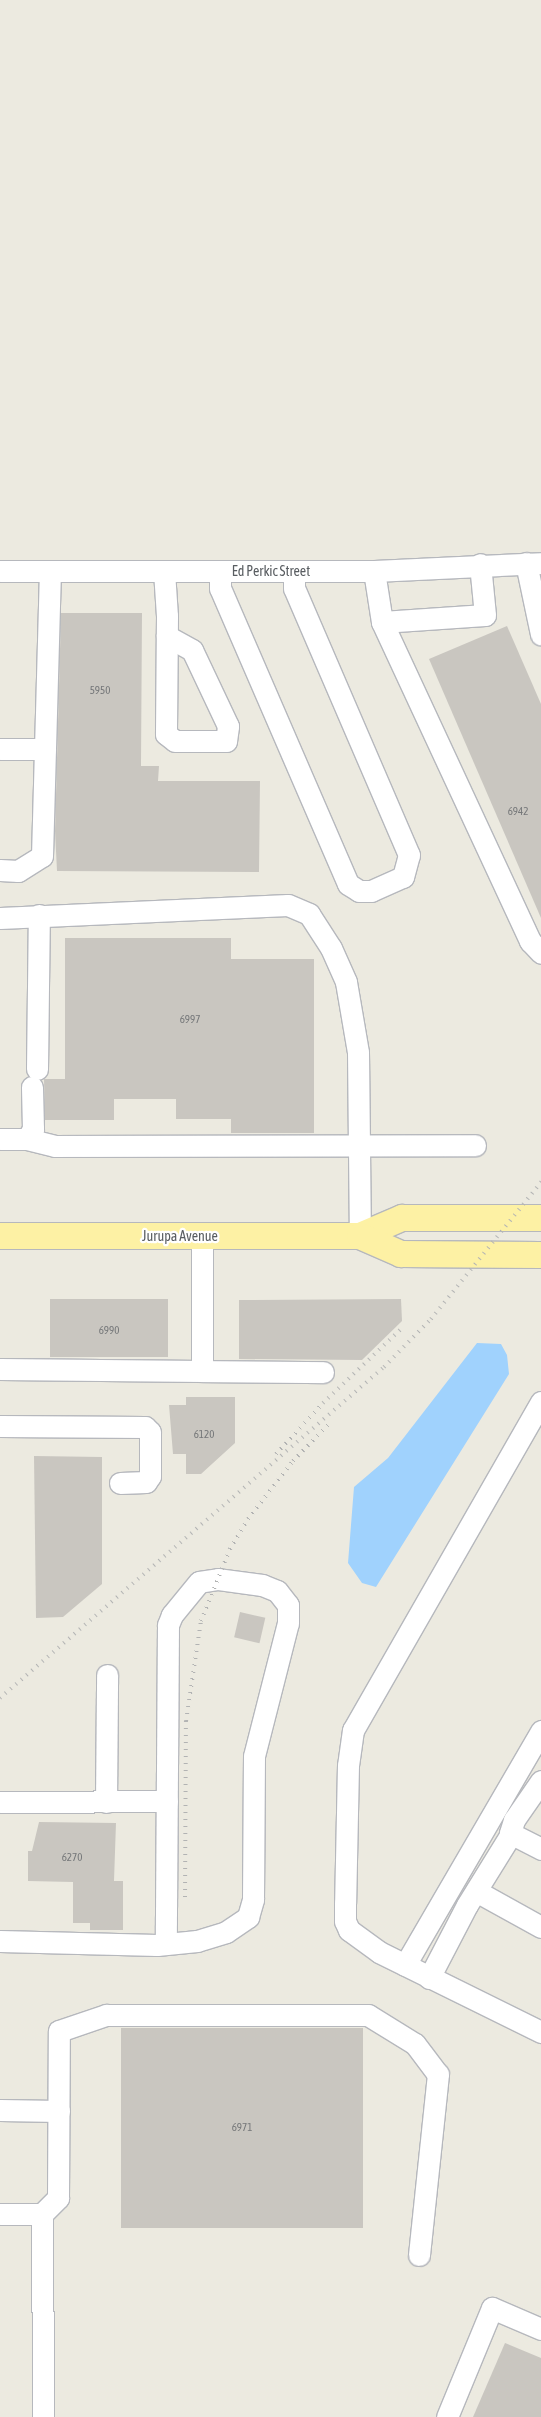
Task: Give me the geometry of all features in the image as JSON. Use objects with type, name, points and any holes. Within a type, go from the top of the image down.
[{"type":"main road","name":"Jurupa Avenue","points":[[0,1236],[360,1236],[402,1218],[541,1218]]},
{"type":"main road","name":"Jurupa Avenue","points":[[360,1236],[401,1254],[541,1255]]},
{"type":"street","name":"Ed Perkic Street","points":[[0,571],[374,571],[480,564],[534,563]]},
{"type":"street","points":[[534,563],[541,634]]},
{"type":"street","points":[[382,622],[485,615],[480,564]]},
{"type":"street","points":[[0,870],[18,870],[42,856],[50,571]]},
{"type":"street","points":[[164,571],[167,636],[166,734],[175,741],[226,741],[228,726],[192,650],[167,636]]},
{"type":"street","points":[[220,571],[220,588],[348,884],[359,891],[371,891],[403,877],[409,855],[294,588],[294,571]]},
{"type":"street","points":[[374,571],[382,622],[530,941],[541,953]]},
{"type":"street","points":[[0,749],[45,749]]},
{"type":"street","points":[[0,918],[288,905],[309,914],[331,948],[346,982],[358,1052],[360,1236]]},
{"type":"street","points":[[27,1139],[32,1129],[35,1078],[39,915]]},
{"type":"street","points":[[0,1139],[27,1139],[55,1146],[475,1145]]},
{"type":"street","points":[[202,1236],[202,1371]]},
{"type":"street","points":[[0,1369],[323,1372]]},
{"type":"street","points":[[541,1402],[352,1730],[348,1765],[345,1921],[350,1930],[379,1952],[541,2032]]},
{"type":"street","points":[[0,1426],[145,1427],[150,1432],[150,1476],[146,1482],[120,1483]]},
{"type":"street","points":[[0,1941],[166,1944],[197,1941],[226,1932],[248,1917],[253,1899],[254,1756],[288,1623],[288,1605],[277,1591],[262,1585],[218,1579],[199,1582],[172,1615],[168,1625],[166,1944]]},
{"type":"street","points":[[106,1802],[107,1675]]},
{"type":"street","points":[[406,1965],[541,1732]]},
{"type":"street","points":[[429,1978],[476,1891],[511,1834],[514,1820],[541,1781]]},
{"type":"street","points":[[0,1802],[168,1801]]},
{"type":"street","points":[[511,1834],[541,1849]]},
{"type":"street","points":[[476,1891],[541,1927]]},
{"type":"street","points":[[0,2214],[42,2214],[58,2198],[59,2030],[106,2015],[368,2015],[415,2044],[438,2074],[419,2255]]},
{"type":"street","points":[[0,2110],[58,2110]]},
{"type":"street","points":[[42,2214],[43,2417]]},
{"type":"street","points":[[447,2417],[492,2308],[541,2329]]},
{"type":"water","points":[[477,1343],[501,1344],[507,1355],[509,1374],[376,1587],[362,1583],[348,1563],[354,1487],[388,1458]]},
{"type":"building","points":[[61,613],[142,613],[141,766],[159,766],[158,781],[260,781],[259,872],[57,871],[55,831]]},
{"type":"building","points":[[507,626],[541,704],[541,918],[429,659]]},
{"type":"building","points":[[65,938],[231,938],[231,959],[314,959],[314,1133],[231,1133],[231,1119],[176,1119],[176,1099],[114,1099],[114,1120],[45,1120],[44,1079],[65,1079]]},
{"type":"building","points":[[50,1299],[168,1299],[168,1357],[50,1357]]},
{"type":"building","points":[[401,1299],[402,1321],[362,1360],[239,1359],[239,1300]]},
{"type":"building","points":[[186,1397],[235,1397],[235,1443],[201,1474],[186,1474],[186,1454],[173,1454],[169,1405],[186,1405]]},
{"type":"building","points":[[34,1456],[102,1457],[102,1584],[63,1617],[36,1618]]},
{"type":"building","points":[[240,1612],[265,1618],[259,1643],[234,1637]]},
{"type":"building","points":[[39,1822],[116,1823],[114,1881],[123,1881],[123,1930],[90,1930],[90,1923],[73,1923],[73,1882],[28,1881],[28,1851],[32,1851]]},
{"type":"building","points":[[121,2028],[363,2028],[363,2228],[121,2228]]},
{"type":"building","points":[[505,2343],[541,2358],[541,2417],[473,2417]]},
{"type":"railway","points":[[0,1698],[384,1367],[431,1319],[541,1182]]},
{"type":"railway","points":[[276,1454],[323,1403],[403,1327]]},
{"type":"railway","points":[[185,1897],[186,1721],[201,1621],[230,1549],[248,1519],[293,1461],[329,1424]]}]
